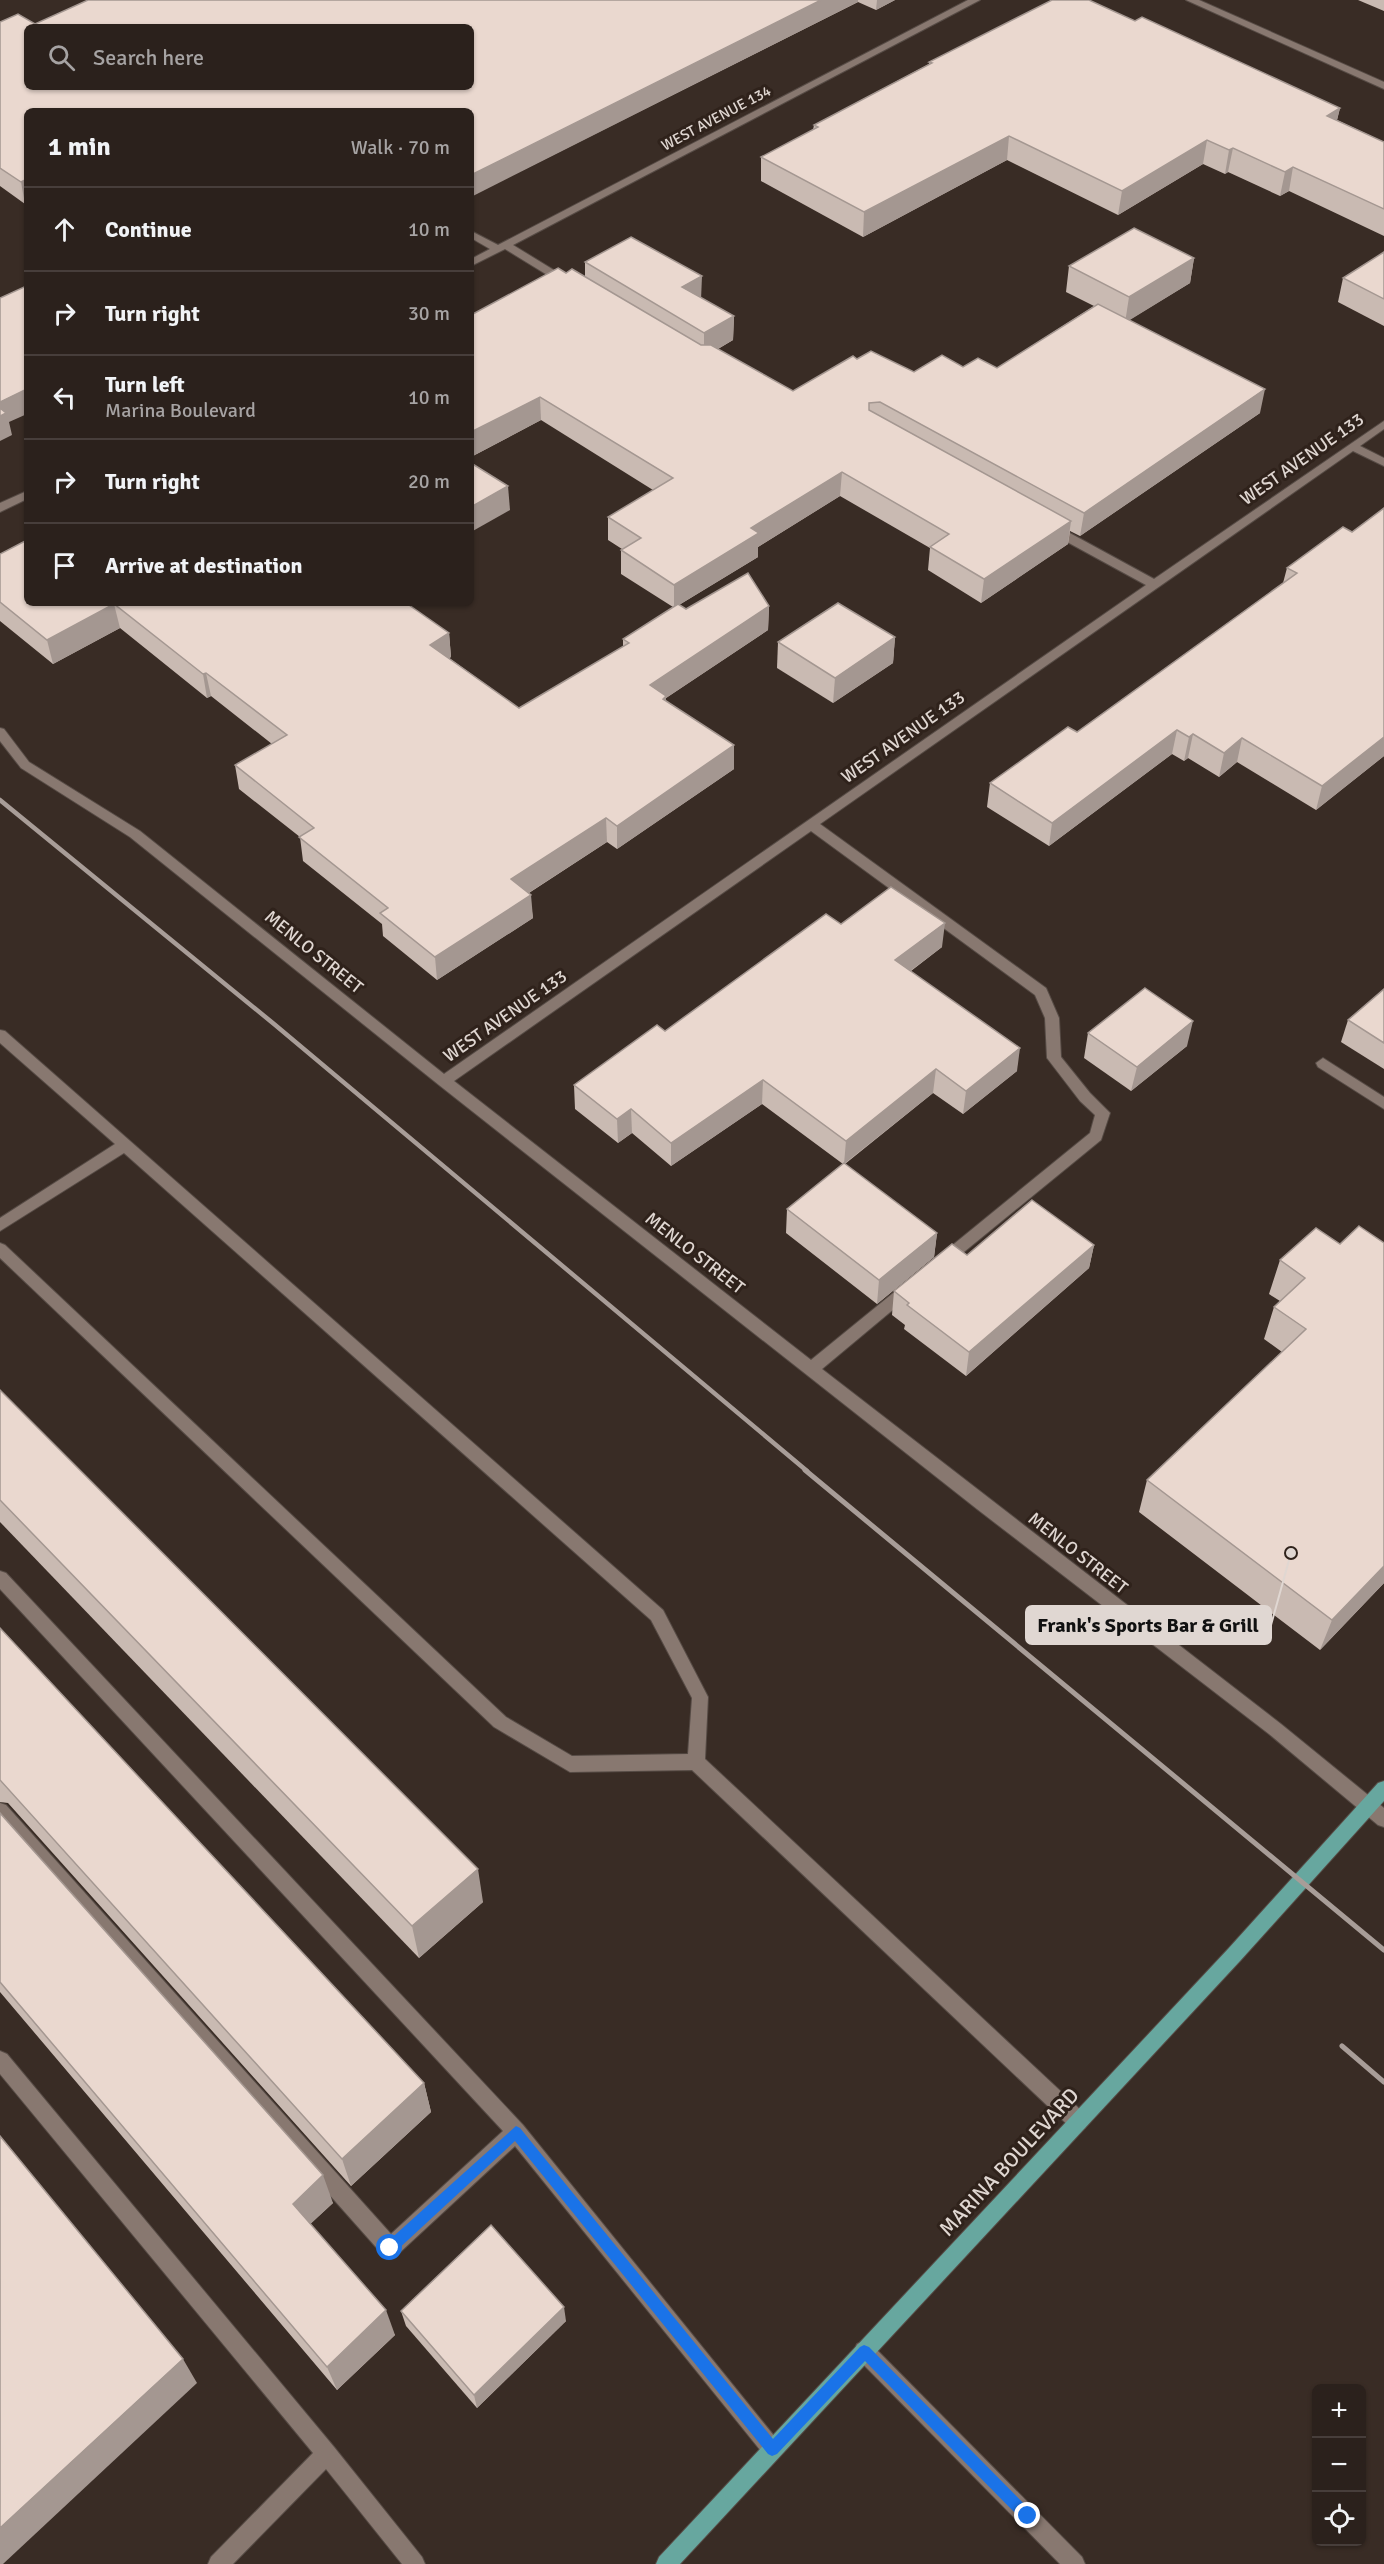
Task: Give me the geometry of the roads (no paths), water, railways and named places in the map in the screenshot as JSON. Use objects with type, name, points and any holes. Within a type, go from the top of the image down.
[{"type":"main road","name":"MARINA BOULEVARD","points":[[666,2564],[1384,1789]]},
{"type":"street","name":"WEST AVENUE 134","points":[[474,261],[975,0]]},
{"type":"street","points":[[1191,0],[1384,86]]},
{"type":"street","points":[[474,235],[501,247],[575,287]]},
{"type":"street","name":"WEST AVENUE 133","points":[[444,1081],[1384,423]]},
{"type":"street","points":[[1352,446],[1384,463]]},
{"type":"street","points":[[0,508],[24,496]]},
{"type":"street","points":[[1039,521],[1154,584]]},
{"type":"street","name":"MENLO STREET","points":[[0,732],[25,765],[135,834],[444,1081],[1275,1729],[1384,1819]]},
{"type":"street","points":[[811,824],[1041,992],[1052,1018],[1054,1058],[1084,1097],[1103,1113],[1096,1136],[811,1369]]},
{"type":"street","points":[[0,1035],[657,1615],[700,1697],[696,1762]]},
{"type":"street","points":[[1323,1063],[1384,1104]]},
{"type":"street","points":[[0,1225],[125,1145]]},
{"type":"street","points":[[0,1249],[500,1722],[570,1764],[696,1762],[1078,2121]]},
{"type":"street","points":[[0,1578],[516,2132],[772,2449]]},
{"type":"street","points":[[0,1810],[390,2248],[516,2132]]},
{"type":"street","points":[[0,2060],[327,2454],[415,2564]]},
{"type":"street","points":[[864,2351],[1075,2564]]},
{"type":"street","points":[[218,2564],[327,2454]]},
{"type":"railway","points":[[0,800],[274,1024],[807,1471]]},
{"type":"railway","points":[[805,1470],[1384,1950]]},
{"type":"railway","points":[[1342,2046],[1384,2082]]},
{"type":"place","name":"Frank's Sports Bar & Grill","points":[[1291,1553]]}]
